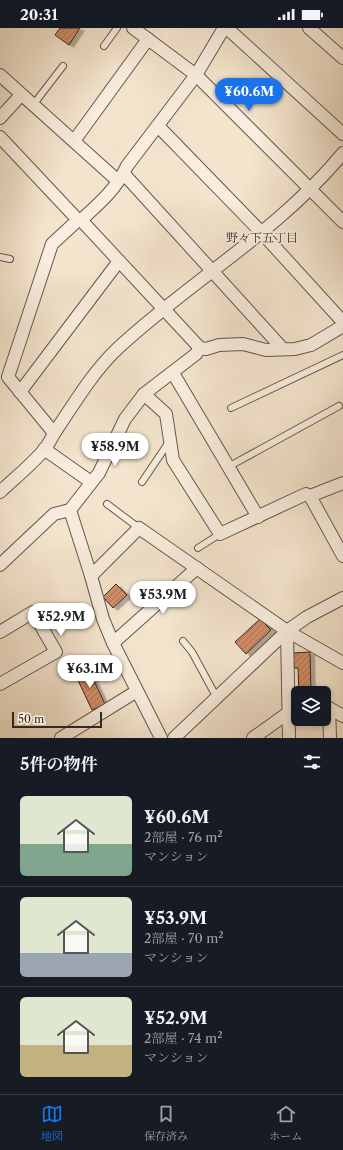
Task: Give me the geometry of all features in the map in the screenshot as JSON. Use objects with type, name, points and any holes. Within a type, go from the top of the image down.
[{"type":"street","points":[[54,433],[8,377],[52,244],[106,197],[121,178],[127,166],[196,75],[226,28],[343,134]]},
{"type":"street","points":[[309,28],[343,58]]},
{"type":"street","points":[[74,141],[140,32],[196,75],[343,222]]},
{"type":"street","points":[[0,75],[74,141],[121,178],[212,271],[283,350]]},
{"type":"street","points":[[0,118],[21,95]]},
{"type":"street","points":[[158,126],[262,233],[343,322]]},
{"type":"street","points":[[0,136],[200,348],[206,349],[218,345],[243,344],[266,350],[295,349],[311,345],[343,326]]},
{"type":"street","points":[[0,492],[44,449],[99,370],[115,351],[163,309],[262,233],[310,189],[343,153]]},
{"type":"street","points":[[20,392],[119,261]]},
{"type":"street","points":[[0,565],[54,514],[70,510],[98,473],[125,419],[144,394],[196,354],[200,348]]},
{"type":"street","points":[[173,372],[258,517]]},
{"type":"street","points":[[144,394],[166,414],[174,460],[220,534],[306,494],[310,496],[342,486]]},
{"type":"street","points":[[44,449],[91,482]]},
{"type":"street","points":[[310,496],[343,556]]},
{"type":"street","points":[[70,510],[103,619],[113,643],[161,738]]},
{"type":"street","points":[[91,576],[139,528],[287,631],[343,664]]},
{"type":"street","points":[[113,643],[197,568]]},
{"type":"street","points":[[174,738],[218,698],[287,631],[307,617],[343,598]]},
{"type":"street","points":[[0,632],[33,612],[56,652],[0,684]]},
{"type":"street","points":[[287,631],[291,693]]},
{"type":"street","points":[[61,738],[137,691]]},
{"type":"street","points":[[331,709],[343,716]]},
{"type":"street","points":[[253,738],[291,710]]},
{"type":"street","points":[[289,738],[291,719]]},
{"type":"street","points":[[329,726],[330,738]]},
{"type":"lane","points":[[104,46],[117,28]]},
{"type":"lane","points":[[33,105],[63,66]]},
{"type":"lane","points":[[0,257],[10,259]]},
{"type":"lane","points":[[231,408],[343,355]]},
{"type":"lane","points":[[228,467],[339,406]]},
{"type":"lane","points":[[142,482],[170,440]]},
{"type":"lane","points":[[107,504],[139,528]]},
{"type":"lane","points":[[198,548],[220,534]]},
{"type":"lane","points":[[183,641],[192,652],[218,698]]},
{"type":"building","points":[[60,28],[80,28],[69,45],[55,35]]},
{"type":"building","points":[[116,584],[127,595],[113,608],[103,597]]},
{"type":"building","points":[[260,619],[271,630],[246,654],[235,642]]},
{"type":"building","points":[[310,652],[311,686],[299,686],[298,668],[294,668],[293,653]]},
{"type":"building","points":[[88,668],[105,704],[92,710],[75,674]]},
{"type":"district","name":"野々下五丁目","points":[[262,238]]}]
